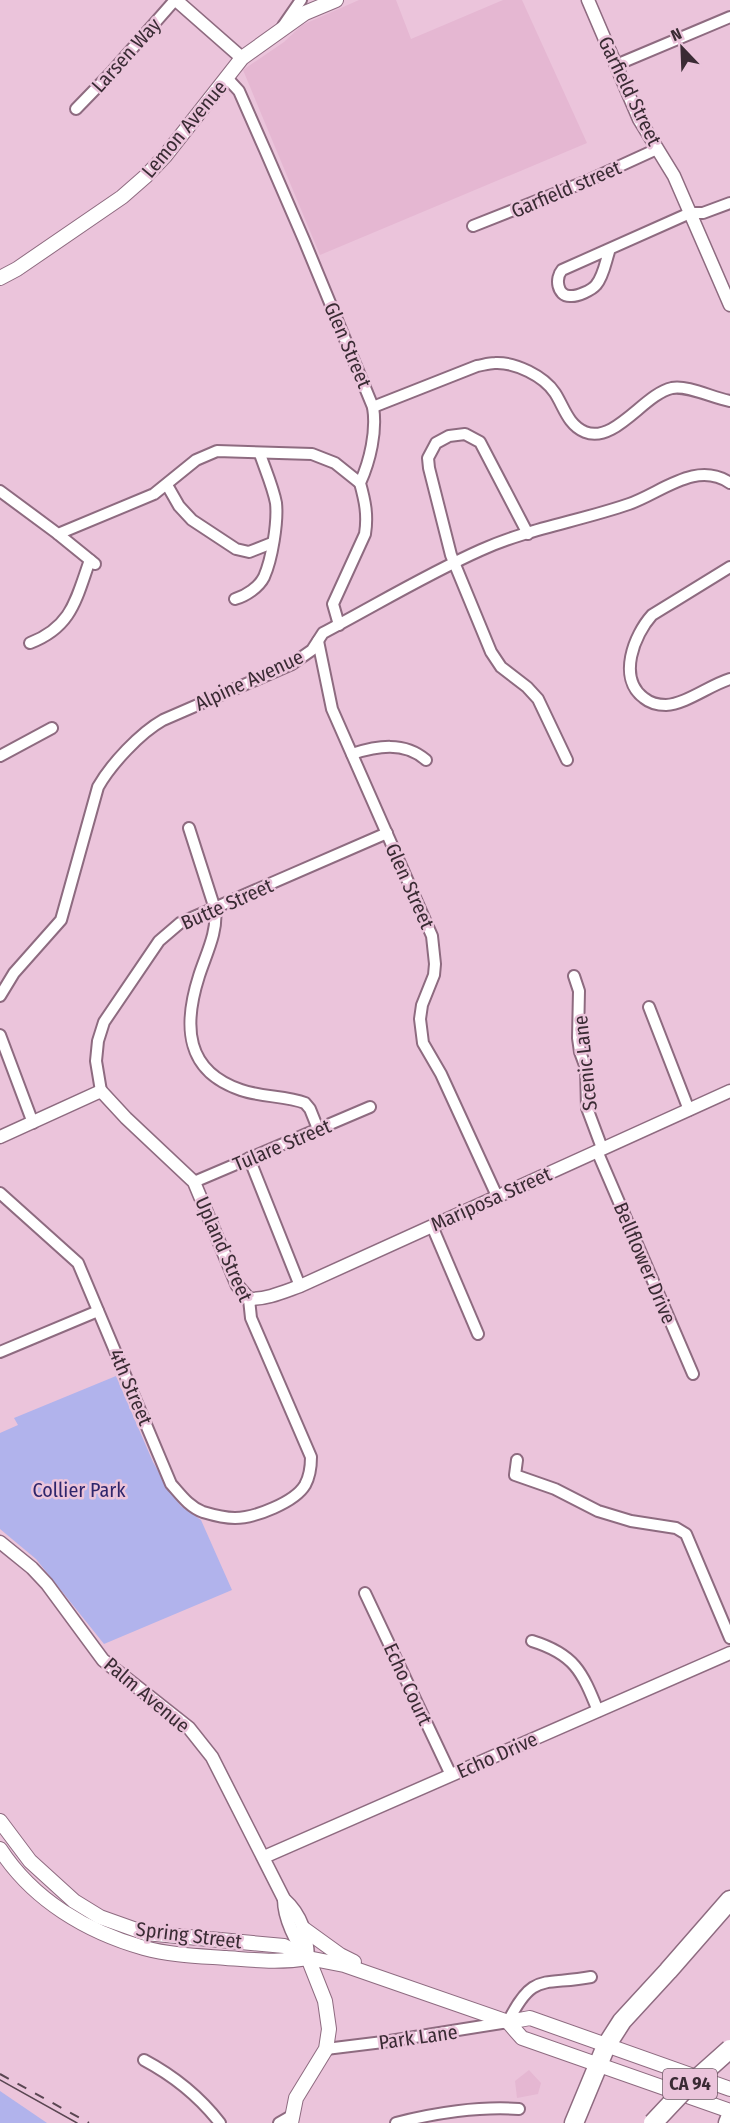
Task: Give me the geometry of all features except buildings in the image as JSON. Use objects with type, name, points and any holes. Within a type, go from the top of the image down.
[{"type":"highway","points":[[704,1930],[730,1884]]},
{"type":"highway","points":[[574,2123],[606,2046],[621,2021],[730,1899]]},
{"type":"highway","name":"CA 94","points":[[653,2123],[684,2090],[730,2049]]},
{"type":"highway","points":[[728,2123],[730,2118]]},
{"type":"main road","name":"Lemon Avenue","points":[[0,278],[17,269],[123,196],[146,176],[165,156],[242,57],[305,13],[336,0]]},
{"type":"main road","name":"Spring Street","points":[[0,1821],[30,1861],[74,1901],[100,1917],[145,1933],[284,1946],[308,1958],[344,1965],[508,2022],[530,2018],[730,2089]]},
{"type":"main road","name":"Spring Street","points":[[0,1849],[23,1879],[46,1900],[79,1922],[118,1939],[146,1948],[173,1953],[285,1962],[308,1958]]},
{"type":"main road","points":[[304,1929],[340,1955],[358,1964],[364,1972]]},
{"type":"main road","points":[[173,1953],[177,1936]]},
{"type":"main road","points":[[292,2119],[296,2098],[326,2049],[329,2029],[328,2013],[308,1958]]},
{"type":"main road","name":"Spring Street","points":[[508,2022],[522,2038],[730,2111]]},
{"type":"street","points":[[175,0],[242,57]]},
{"type":"street","name":"Larsen Way","points":[[76,109],[110,75],[175,0]]},
{"type":"street","points":[[279,31],[301,0]]},
{"type":"street","name":"Garfield Street","points":[[588,0],[639,119],[674,176],[730,305]]},
{"type":"street","points":[[616,64],[730,17]]},
{"type":"street","name":"Glen Street","points":[[227,78],[239,91],[373,407],[375,418],[372,436],[366,470],[360,483],[366,505],[367,524],[333,604],[339,625]]},
{"type":"street","name":"Garfield street","points":[[473,226],[587,181],[657,149]]},
{"type":"street","points":[[610,249],[599,281],[594,287],[573,297],[562,292],[558,275],[562,270],[690,213],[703,213],[730,203]]},
{"type":"street","points":[[373,407],[477,366],[493,363],[514,367],[538,376],[554,391],[571,422],[586,433],[606,432],[617,427],[661,391],[675,387],[730,401]]},
{"type":"street","points":[[528,534],[480,442],[465,434],[444,438],[432,448],[428,463],[454,563],[491,652],[501,667],[527,687],[538,699],[567,760]]},
{"type":"street","points":[[58,534],[154,494],[196,460],[211,452],[304,453],[319,456],[335,463],[360,483]]},
{"type":"street","points":[[235,599],[258,586],[264,578],[272,543],[276,503],[260,454]]},
{"type":"street","name":"Alpine Avenue","points":[[0,996],[14,973],[61,920],[96,792],[105,774],[147,730],[158,723],[292,664],[312,650],[323,633],[485,548],[630,504],[684,478],[701,474],[723,478],[730,483]]},
{"type":"street","points":[[167,485],[179,506],[192,520],[236,549],[249,552],[272,543]]},
{"type":"street","points":[[0,491],[93,563],[68,617],[50,634],[30,643]]},
{"type":"street","points":[[730,567],[652,615],[632,653],[630,669],[632,682],[640,695],[650,702],[662,705],[677,702],[730,679]]},
{"type":"street","name":"Glen Street","points":[[318,641],[332,709],[432,936],[435,964],[434,975],[422,1005],[420,1018],[423,1043],[441,1074],[497,1196]]},
{"type":"street","points":[[0,756],[52,728]]},
{"type":"street","points":[[352,754],[388,746],[418,753],[426,760]]},
{"type":"street","points":[[189,828],[217,921],[198,979],[192,1007],[191,1029],[194,1052],[212,1075],[240,1090],[304,1103],[310,1109],[318,1129]]},
{"type":"street","name":"Butte Street","points":[[101,1091],[97,1071],[97,1050],[101,1031],[109,1013],[165,933],[180,923],[387,834]]},
{"type":"street","name":"Scenic Lane","points":[[574,976],[579,991],[578,1038],[586,1068],[587,1108],[600,1150]]},
{"type":"street","points":[[649,1007],[689,1110]]},
{"type":"street","points":[[0,1035],[33,1123]]},
{"type":"street","points":[[0,1137],[101,1091]]},
{"type":"street","name":"Upland Street","points":[[101,1091],[126,1118],[194,1182],[237,1285],[249,1299],[251,1318],[311,1457],[311,1469],[306,1484],[291,1499]]},
{"type":"street","name":"Mariposa Street","points":[[249,1299],[267,1298],[300,1286],[730,1091]]},
{"type":"street","name":"Tulare Street","points":[[194,1182],[370,1107]]},
{"type":"street","name":"Bellflower Drive","points":[[600,1150],[693,1374]]},
{"type":"street","points":[[249,1158],[300,1286]]},
{"type":"street","name":"4th Street","points":[[0,1193],[78,1263],[171,1484],[185,1500],[200,1511],[225,1518],[238,1518],[250,1516],[291,1499]]},
{"type":"street","points":[[432,1226],[478,1334]]},
{"type":"street","points":[[0,1352],[98,1311]]},
{"type":"street","points":[[517,1460],[514,1475],[555,1489],[597,1511],[631,1521],[676,1528],[686,1534],[730,1638]]},
{"type":"street","name":"Palm Avenue","points":[[0,1542],[32,1568],[47,1584],[103,1660],[189,1728],[212,1757],[284,1899],[294,1908],[304,1929],[308,1958]]},
{"type":"street","name":"Echo Court","points":[[365,1593],[451,1775]]},
{"type":"street","points":[[532,1641],[551,1647],[571,1661],[585,1680],[598,1711]]},
{"type":"street","name":"Echo Drive","points":[[264,1857],[730,1653]]},
{"type":"street","name":"Palm Avenue","points":[[284,1899],[284,1909],[295,1941],[308,1958]]},
{"type":"street","points":[[508,2022],[519,2001],[535,1985],[591,1977]]},
{"type":"street","name":"Park Lane","points":[[326,2049],[508,2022]]},
{"type":"street","points":[[144,2060],[193,2093],[220,2123]]},
{"type":"street","points":[[396,2123],[459,2112],[519,2109]]},
{"type":"street","points":[[279,2123],[292,2119]]},
{"type":"shaded area","points":[[359,0],[396,0],[411,39],[503,0],[522,0],[587,143],[320,255],[243,70],[284,42],[302,25]]},
{"type":"shaded area","points":[[529,2070],[541,2083],[538,2094],[517,2098],[515,2081]]},
{"type":"green space","name":"Collier Park","points":[[116,1376],[153,1462],[181,1506],[201,1520],[232,1590],[104,1644],[36,1559],[0,1529],[0,1433],[18,1425],[14,1418]]},
{"type":"green space","points":[[0,2091],[47,2123],[0,2123]]},
{"type":"tram line","points":[[0,2080],[77,2123]]},
{"type":"railway","points":[[0,2074],[89,2123]]}]
